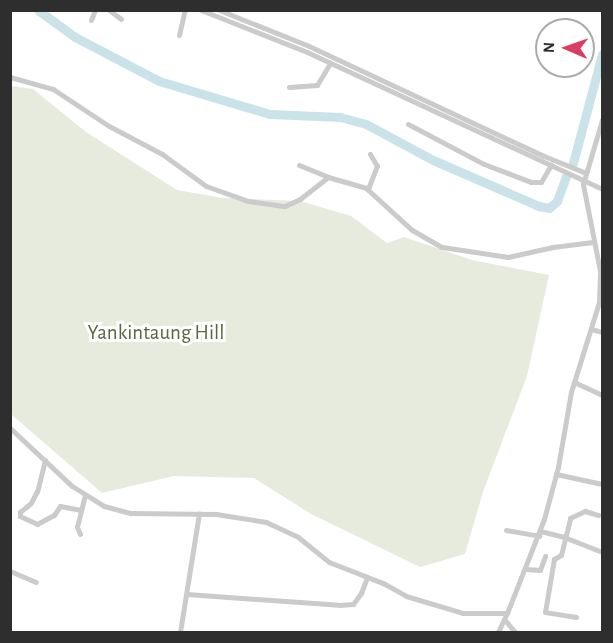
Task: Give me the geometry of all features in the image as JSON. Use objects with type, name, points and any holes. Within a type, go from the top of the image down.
[{"type":"street","points":[[91,20],[95,10]]},
{"type":"street","points":[[109,10],[121,19]]},
{"type":"street","points":[[179,35],[185,10]]},
{"type":"street","points":[[201,10],[352,70],[585,177],[603,189]]},
{"type":"street","points":[[219,10],[309,46],[352,70],[551,165],[585,177]]},
{"type":"street","points":[[289,87],[317,85],[330,63]]},
{"type":"street","points":[[10,77],[53,89],[109,126],[162,154],[206,186],[232,196],[285,206],[300,199],[328,177]]},
{"type":"street","points":[[498,633],[539,534],[556,474],[574,382],[599,302],[601,283],[584,198],[585,177],[603,120]]},
{"type":"street","points":[[408,124],[484,164],[531,182],[541,182],[551,165]]},
{"type":"street","points":[[368,189],[377,166],[370,154]]},
{"type":"street","points":[[299,165],[328,177],[350,181],[368,189],[412,230],[442,247],[508,257],[593,243]]},
{"type":"street","points":[[591,329],[603,332]]},
{"type":"street","points":[[574,382],[603,395]]},
{"type":"street","points":[[10,428],[85,496],[104,506],[131,513],[238,517],[278,526],[298,537],[328,562],[406,596],[448,609],[474,614],[507,613]]},
{"type":"street","points":[[45,460],[37,491],[31,503],[20,512],[20,516],[39,523],[56,513],[60,506],[80,510]]},
{"type":"street","points":[[556,474],[603,484]]},
{"type":"street","points":[[80,534],[77,527],[85,496]]},
{"type":"street","points":[[576,617],[545,612],[554,559],[561,555],[564,537],[572,516],[587,511],[598,515]]},
{"type":"street","points":[[180,633],[199,514]]},
{"type":"street","points":[[506,531],[564,537],[603,552]]},
{"type":"street","points":[[526,569],[540,570],[545,556]]},
{"type":"street","points":[[10,571],[36,582]]},
{"type":"street","points":[[187,594],[352,604],[361,593],[367,578]]},
{"type":"street","points":[[504,619],[516,633]]},
{"type":"green space","name":"Yankintaung Hill","points":[[11,86],[33,89],[86,132],[177,190],[223,198],[300,201],[351,216],[387,243],[404,237],[472,260],[549,275],[527,376],[483,492],[465,554],[420,567],[311,514],[254,478],[174,476],[102,493],[11,414]]},
{"type":"waterway","points":[[38,10],[75,37],[159,81],[270,114],[340,117],[366,124],[433,160],[539,206],[549,208],[557,201],[566,176]]},
{"type":"waterway","points":[[573,163],[602,54]]}]
